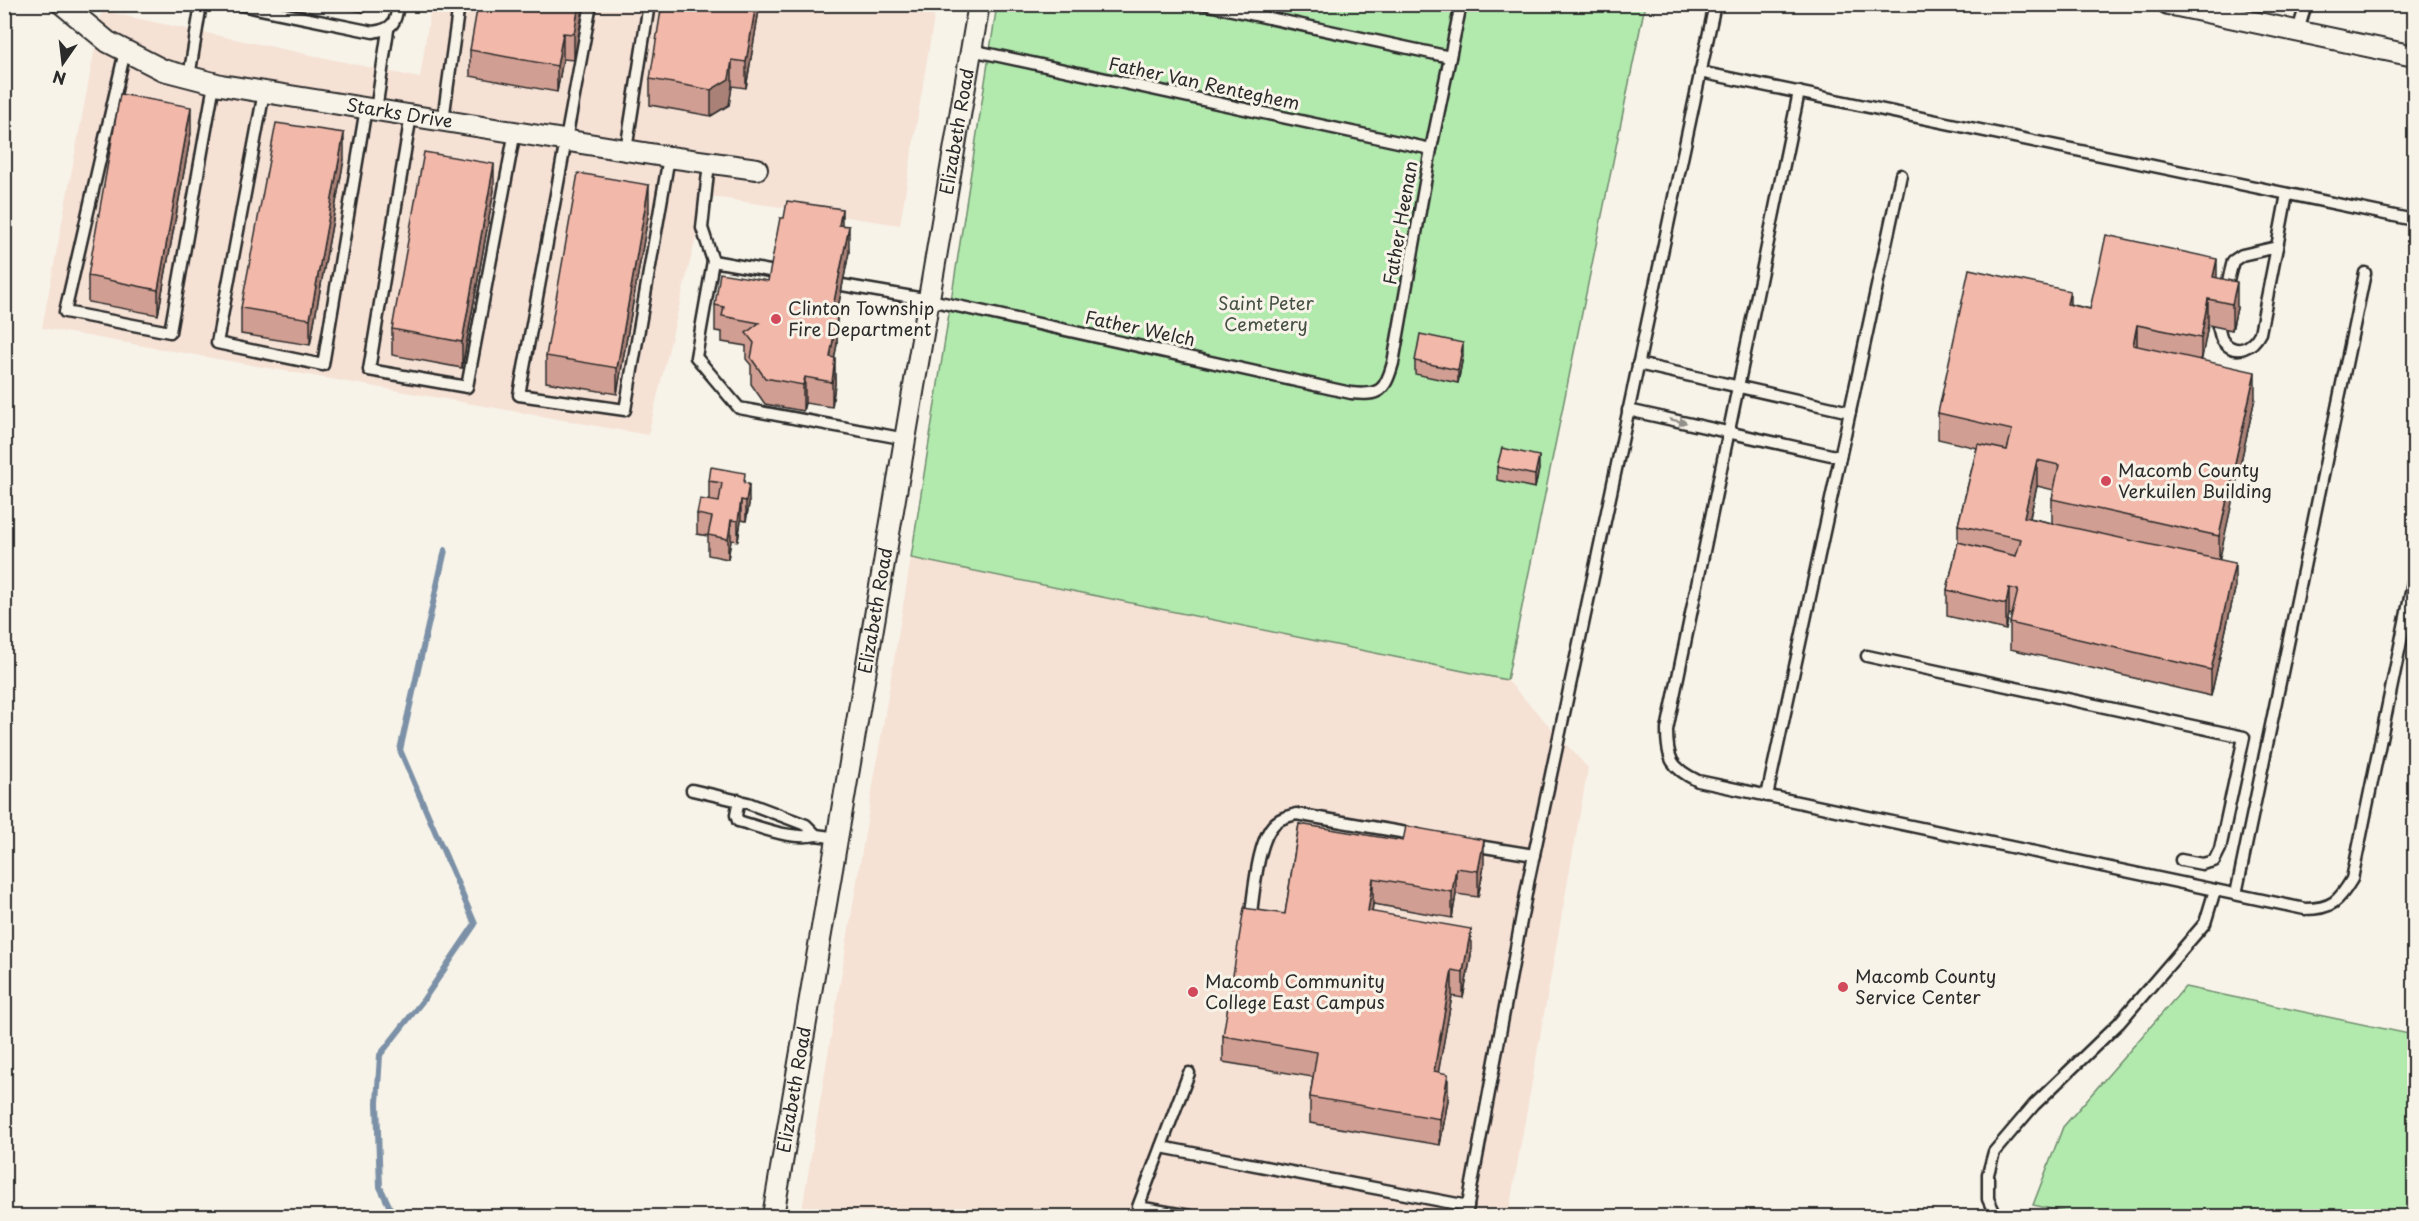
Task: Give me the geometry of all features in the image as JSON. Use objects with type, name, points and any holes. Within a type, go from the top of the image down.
[{"type":"street","name":"Starks Drive","points":[[62,4],[108,42],[125,51],[163,70],[214,84],[757,169]]},
{"type":"street","name":"Elizabeth Road","points":[[773,1216],[979,4]]},
{"type":"street","points":[[2169,5],[2415,56]]},
{"type":"lane","points":[[189,77],[201,4]]},
{"type":"lane","points":[[236,4],[373,32],[388,30]]},
{"type":"lane","points":[[264,92],[217,343],[323,365],[371,109],[388,30],[396,22],[398,4]]},
{"type":"lane","points":[[443,120],[459,4]]},
{"type":"lane","points":[[591,4],[519,395],[625,410],[669,157]]},
{"type":"lane","points":[[626,150],[650,4]]},
{"type":"lane","points":[[1204,4],[1450,57]]},
{"type":"lane","name":"Father Heenan","points":[[1378,392],[1389,375],[1393,363],[1431,150],[1461,4]]},
{"type":"lane","points":[[1161,1147],[1467,1211],[1534,855],[1715,4]]},
{"type":"lane","points":[[2298,31],[2306,4]]},
{"type":"lane","name":"Father Van Renteghem","points":[[971,50],[1431,150]]},
{"type":"lane","points":[[125,51],[65,312],[170,332],[214,84]]},
{"type":"lane","points":[[1700,72],[2415,220]]},
{"type":"lane","points":[[1799,92],[1666,730],[1667,749],[1673,766],[1698,781],[2305,909],[2319,909],[2332,905],[2344,893],[2352,879],[2415,578]]},
{"type":"lane","points":[[411,115],[369,370],[467,387],[515,131]]},
{"type":"lane","points":[[709,163],[702,228],[713,261],[696,357],[739,408],[906,439]]},
{"type":"lane","points":[[1767,796],[1901,175]]},
{"type":"lane","points":[[2218,327],[2222,341],[2232,348],[2245,349],[2255,344],[2260,333],[2287,194]]},
{"type":"lane","points":[[2223,305],[2234,261],[2242,255],[2277,247]]},
{"type":"lane","points":[[713,261],[775,272]]},
{"type":"lane","points":[[2235,894],[2365,273]]},
{"type":"lane","name":"Father Welch","points":[[842,285],[930,300],[1351,393],[1378,392]]},
{"type":"lane","points":[[1638,364],[1850,412]]},
{"type":"lane","points":[[1628,410],[1840,457]]},
{"type":"lane","points":[[1867,656],[2244,737],[2220,849],[2214,861],[2202,864],[2181,860]]},
{"type":"lane","points":[[692,790],[739,800],[806,825],[816,835]]},
{"type":"lane","points":[[739,800],[736,816],[738,821],[805,837],[816,835],[838,838]]},
{"type":"lane","points":[[1250,920],[1262,846],[1267,832],[1278,820],[1296,814],[1433,838]]},
{"type":"lane","points":[[1463,843],[1534,855]]},
{"type":"lane","points":[[1996,1216],[1988,1199],[1988,1174],[1994,1152],[2034,1105],[2119,1023],[2205,923],[2215,890]]},
{"type":"lane","points":[[1189,1073],[1138,1207],[1190,1216]]},
{"type":"shaded area","points":[[431,5],[936,5],[900,225],[706,196],[648,435],[42,328],[102,11],[420,78]]},
{"type":"shaded area","name":"Macomb Community College East Campus","points":[[911,558],[1507,680],[1588,768],[1508,1216],[801,1216]]},
{"type":"green space","name":"Saint Peter Cemetery","points":[[997,5],[1645,5],[1507,680],[911,558]]},
{"type":"green space","points":[[2185,987],[2414,1035],[2414,1216],[2083,1216],[2033,1205],[2063,1127]]},
{"type":"building","points":[[478,4],[579,4],[574,34],[563,33],[557,66],[470,50]]},
{"type":"building","points":[[662,4],[756,4],[746,62],[732,60],[729,79],[711,90],[650,79]]},
{"type":"building","points":[[120,94],[191,107],[158,290],[88,276]]},
{"type":"building","points":[[276,123],[344,133],[310,319],[241,308]]},
{"type":"building","points":[[424,152],[494,164],[462,342],[392,329]]},
{"type":"building","points":[[578,173],[649,185],[617,368],[546,356]]},
{"type":"building","name":"Clinton Township Fire Department","points":[[787,201],[842,209],[839,225],[849,226],[831,317],[837,318],[830,357],[835,358],[832,382],[805,377],[803,385],[765,378],[751,358],[754,343],[746,333],[759,323],[722,316],[724,307],[715,305],[720,273],[768,281],[780,218],[784,218]]},
{"type":"building","name":"Macomb County Verkuilen Building","points":[[2106,235],[2217,259],[2213,277],[2237,282],[2232,304],[2208,299],[2201,338],[2137,325],[2133,345],[2255,372],[2219,536],[2052,499],[2059,465],[2037,460],[2024,517],[2235,563],[2211,670],[2010,623],[2018,590],[2009,588],[2006,604],[1947,590],[1958,542],[2016,556],[2021,539],[1958,525],[1978,444],[2007,450],[2012,430],[1938,413],[1969,269],[2070,291],[2067,304],[2090,309]]},
{"type":"building","points":[[1420,334],[1463,343],[1458,370],[1415,361]]},
{"type":"building","points":[[1502,448],[1539,456],[1535,475],[1497,467]]},
{"type":"building","points":[[711,467],[745,473],[744,483],[749,484],[746,501],[741,500],[738,521],[731,520],[728,539],[708,535],[712,517],[697,514],[700,499],[719,502],[722,483],[709,481]]},
{"type":"building","points":[[1299,824],[1403,841],[1406,826],[1484,840],[1478,871],[1456,868],[1452,892],[1373,878],[1368,911],[1471,929],[1463,972],[1452,970],[1434,1071],[1448,1074],[1440,1119],[1310,1097],[1317,1052],[1223,1036],[1244,908],[1285,914]]},
{"type":"waterway","points":[[394,1216],[380,1187],[377,1103],[380,1055],[424,999],[475,924],[400,750],[445,550]]},
{"type":"place","name":"Clinton Township Fire Department","points":[[776,319]]},
{"type":"place","name":"Macomb County Verkuilen Building","points":[[2106,481]]},
{"type":"place","name":"Macomb County Service Center","points":[[1843,987]]},
{"type":"place","name":"Macomb Community College East Campus","points":[[1193,992]]}]
